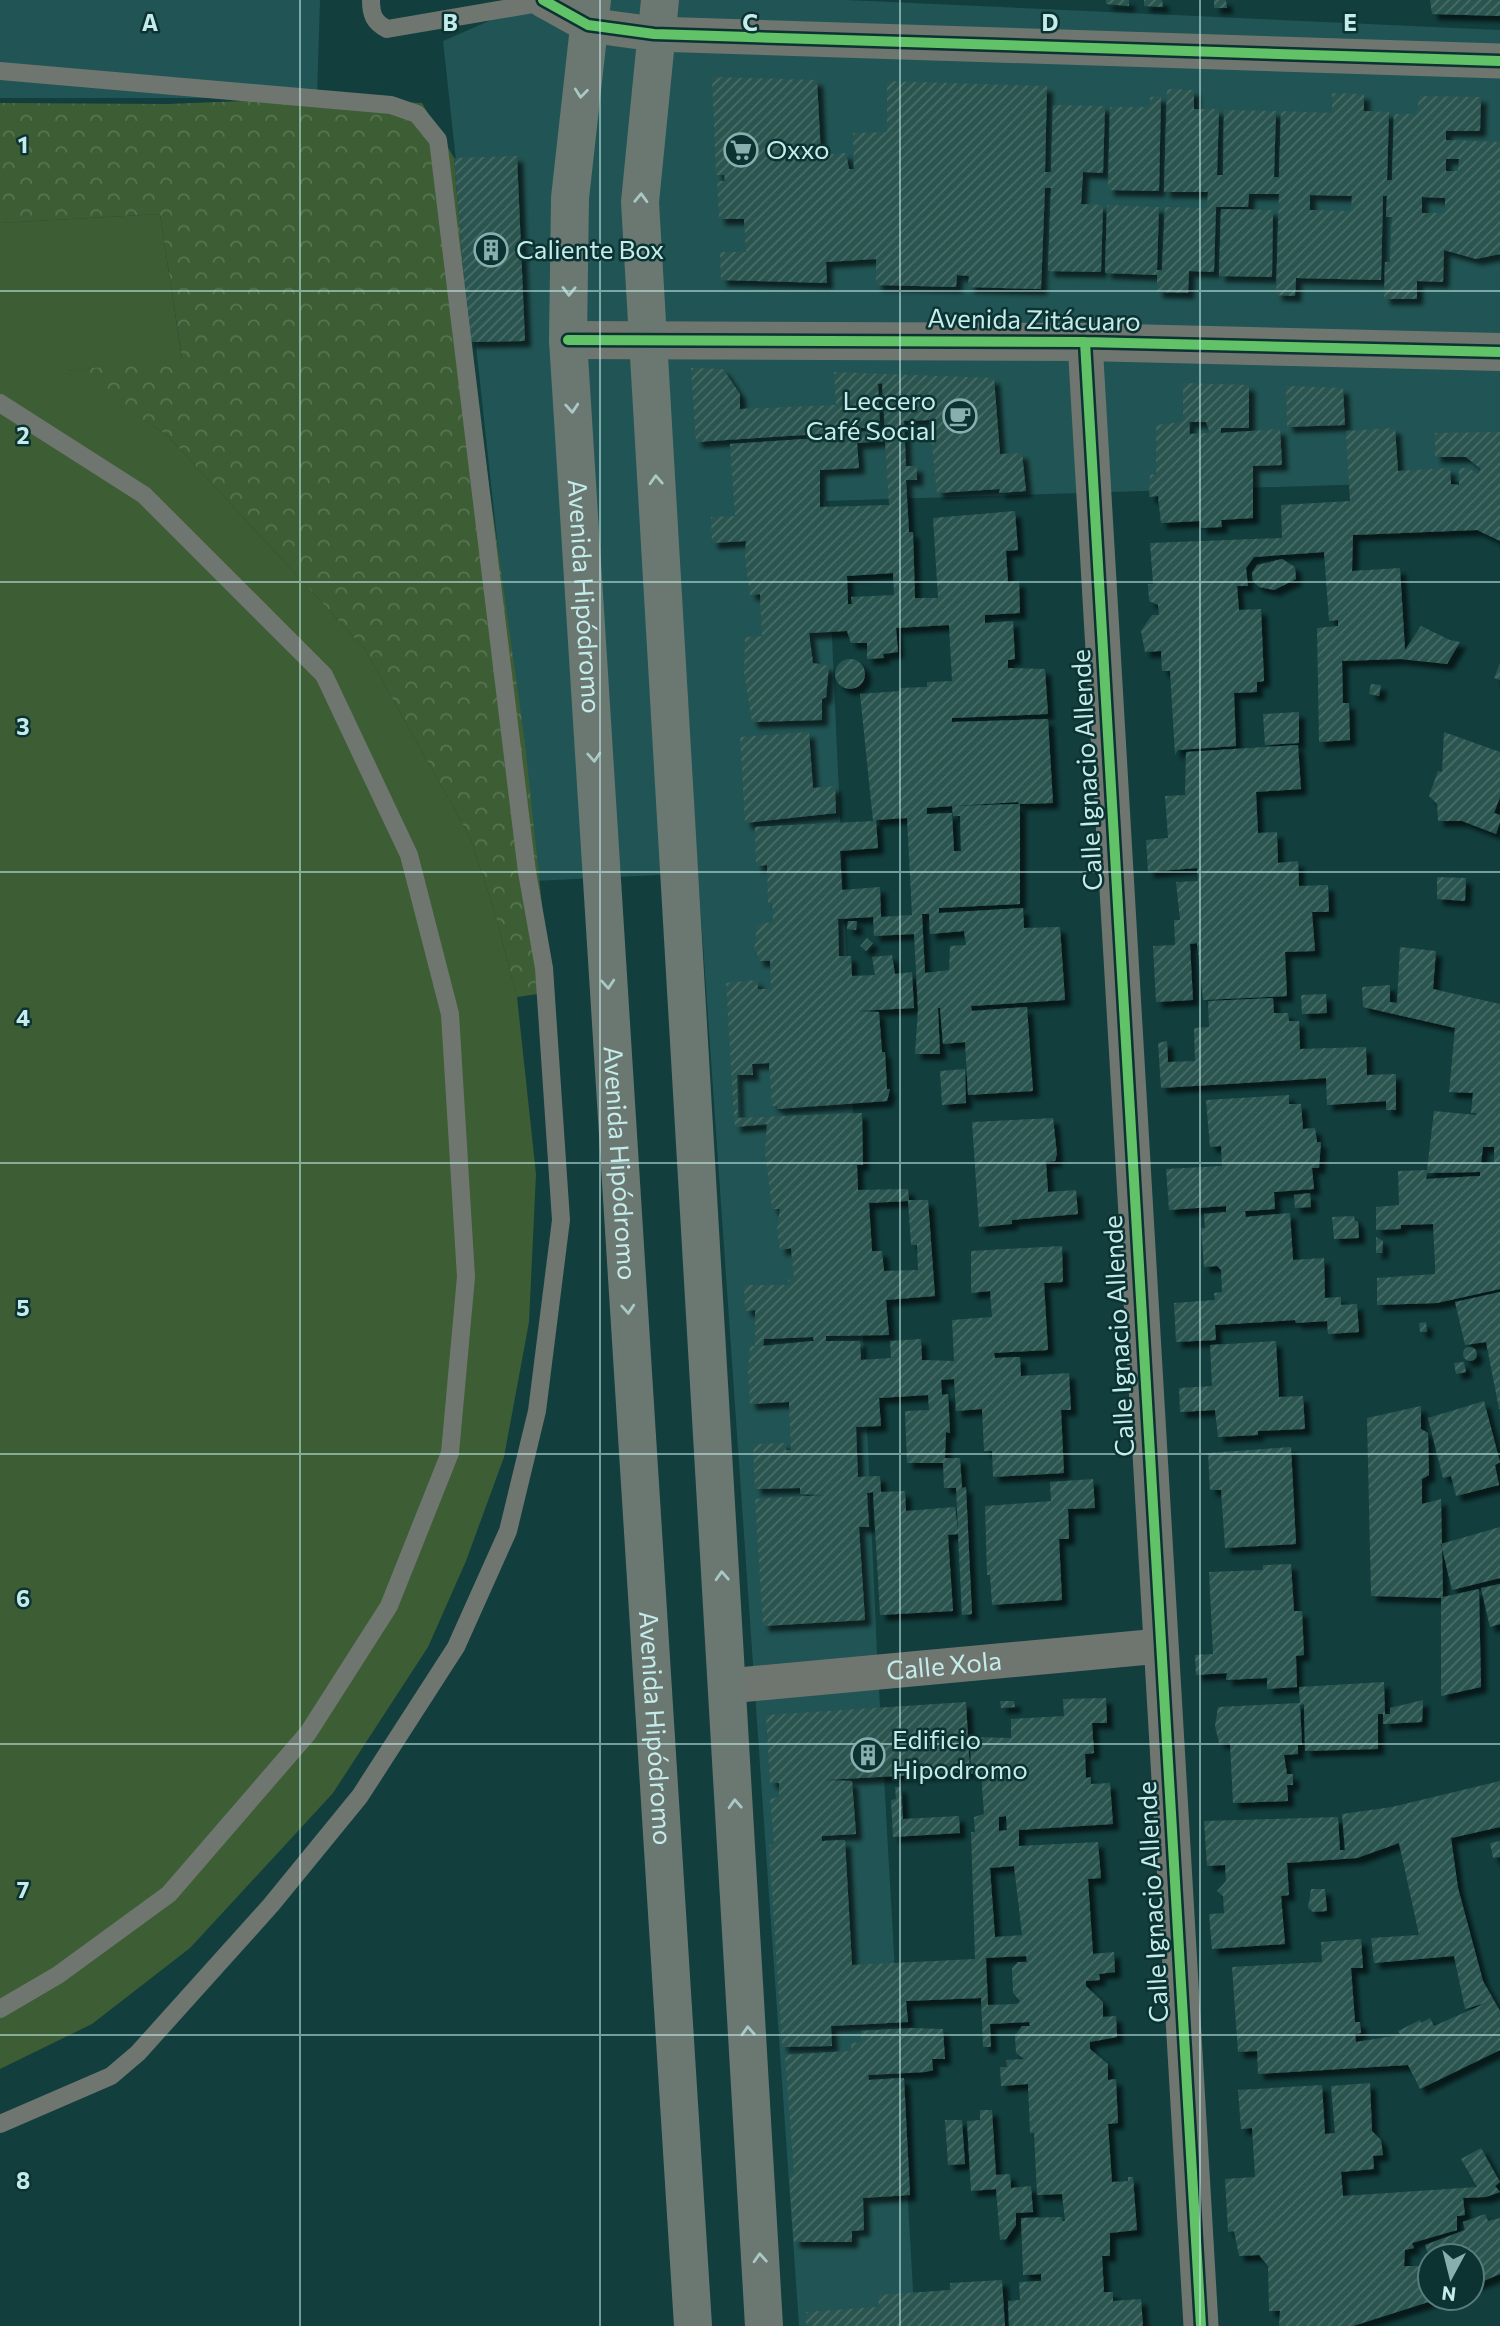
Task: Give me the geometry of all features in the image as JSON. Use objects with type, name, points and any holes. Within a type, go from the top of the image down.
[{"type":"main road","name":"Avenida Hipódromo","points":[[590,13],[570,198],[568,340],[693,2326]]},
{"type":"main road","points":[[657,17],[640,202],[764,2326]]},
{"type":"street","points":[[544,1],[590,13],[1500,61]]},
{"type":"street","name":"Avenida Zitácuaro","points":[[568,340],[1085,342],[1500,352]]},
{"type":"street","name":"Calle Ignacio Allende","points":[[1085,342],[1201,2326]]},
{"type":"street","name":"Calle Xola","points":[[728,1686],[1160,1646]]},
{"type":"lane","points":[[370,0],[376,24],[387,29],[544,1]]},
{"type":"lane","points":[[0,71],[391,105],[417,114],[438,140],[527,872],[544,968],[561,1220],[537,1411],[511,1518],[456,1647],[359,1796],[271,1905],[138,2053],[111,2076],[0,2124]]},
{"type":"lane","points":[[0,402],[144,495],[324,676],[409,855],[450,1014],[466,1277],[450,1453],[389,1606],[308,1732],[169,1894],[58,1975],[0,2009]]},
{"type":"shaded area","points":[[0,0],[320,0],[317,98],[0,98]]},
{"type":"shaded area","points":[[537,0],[847,0],[1500,30],[1500,480],[826,501],[877,1653],[915,2326],[799,2326],[698,873],[534,881],[443,41]]},
{"type":"green space","points":[[317,98],[422,103],[454,158],[469,342],[525,743],[551,992],[517,997],[493,906],[470,837],[364,648],[167,435],[66,371],[182,358],[160,214],[0,223],[0,103],[168,104]]},
{"type":"green space","points":[[160,214],[182,359],[67,371],[167,435],[364,648],[470,837],[493,906],[517,997],[536,1174],[529,1322],[504,1457],[466,1561],[428,1647],[333,1793],[190,1948],[92,2024],[0,2069],[0,223]]},
{"type":"building","points":[[1106,0],[1129,0],[1129,6],[1106,4]]},
{"type":"building","points":[[1144,0],[1162,0],[1163,7],[1144,6]]},
{"type":"building","points":[[1214,0],[1226,0],[1227,8],[1214,8]]},
{"type":"building","points":[[1430,0],[1500,0],[1500,16],[1432,14]]},
{"type":"building","points":[[712,77],[817,80],[821,155],[846,153],[849,169],[854,169],[853,133],[887,132],[887,81],[1047,86],[1045,172],[1051,172],[1053,105],[1105,106],[1103,173],[1083,172],[1081,204],[1103,205],[1101,272],[1048,271],[1051,188],[1045,188],[1041,289],[968,287],[969,276],[957,275],[956,287],[876,285],[876,259],[826,262],[827,283],[721,280],[720,252],[746,252],[744,219],[719,219],[717,181],[725,181],[724,175],[716,175]]},
{"type":"building","points":[[1167,89],[1194,90],[1194,109],[1219,109],[1217,175],[1223,175],[1224,110],[1276,111],[1274,177],[1279,177],[1281,111],[1332,113],[1332,93],[1364,94],[1364,111],[1389,112],[1387,180],[1392,180],[1394,114],[1417,114],[1419,96],[1481,97],[1480,131],[1446,131],[1446,140],[1500,142],[1500,254],[1476,259],[1444,250],[1443,282],[1417,281],[1417,299],[1384,299],[1385,262],[1390,262],[1392,217],[1386,217],[1387,196],[1383,196],[1381,280],[1296,278],[1295,296],[1276,295],[1279,194],[1249,194],[1248,207],[1216,207],[1214,272],[1189,271],[1188,293],[1157,292],[1157,275],[1105,273],[1107,205],[1159,207],[1157,270],[1162,270],[1165,207],[1207,208],[1208,192],[1164,192]],"holes":[[[1446,159],[1459,159],[1458,171],[1446,171]],[[1310,195],[1352,196],[1351,211],[1310,210]],[[1422,197],[1445,198],[1445,213],[1422,213]]]},
{"type":"building","points":[[1161,96],[1159,191],[1108,190],[1110,107],[1150,107],[1150,97]]},
{"type":"building","name":"Caliente Box","points":[[517,156],[525,341],[469,342],[454,158]]},
{"type":"building","points":[[1221,209],[1273,210],[1272,277],[1219,276]]},
{"type":"building","points":[[691,368],[723,369],[740,394],[740,409],[836,405],[834,372],[994,378],[1000,454],[1022,453],[1026,491],[999,493],[1000,489],[937,493],[929,420],[904,421],[906,466],[917,466],[917,480],[906,480],[909,532],[913,532],[915,598],[938,598],[933,518],[1015,511],[1018,550],[1006,551],[1008,582],[1019,581],[1020,613],[985,615],[985,623],[1013,621],[1015,659],[1008,660],[1008,668],[1045,669],[1048,714],[952,718],[952,722],[1048,719],[1053,803],[1020,804],[1020,904],[939,908],[939,913],[1023,908],[1024,928],[1060,927],[1065,1000],[971,1006],[972,1011],[1027,1007],[1033,1091],[968,1095],[965,1042],[943,1044],[940,1008],[940,1054],[915,1054],[918,1009],[914,934],[874,936],[873,917],[838,919],[839,956],[851,956],[852,976],[875,975],[872,957],[892,955],[895,974],[912,972],[914,1008],[858,1011],[879,1012],[887,1089],[890,1089],[887,1101],[777,1109],[777,1106],[772,1106],[769,1063],[752,1064],[753,1075],[737,1075],[738,1118],[862,1113],[863,1165],[857,1165],[858,1190],[908,1189],[909,1200],[928,1200],[935,1296],[886,1300],[889,1335],[826,1336],[826,1341],[860,1341],[861,1360],[891,1358],[890,1341],[921,1339],[922,1360],[954,1361],[952,1320],[992,1317],[990,1291],[971,1293],[971,1251],[1062,1246],[1063,1282],[1044,1283],[1048,1350],[994,1353],[995,1358],[1020,1357],[1021,1376],[1069,1373],[1071,1410],[1061,1410],[1064,1473],[993,1477],[992,1451],[984,1451],[982,1409],[956,1411],[954,1379],[941,1380],[942,1395],[948,1394],[949,1411],[950,1433],[946,1432],[945,1458],[960,1458],[962,1488],[966,1487],[972,1614],[962,1615],[958,1534],[948,1535],[953,1611],[880,1615],[873,1492],[867,1493],[869,1527],[859,1527],[865,1620],[763,1626],[755,1499],[825,1495],[800,1494],[800,1488],[755,1489],[753,1444],[786,1443],[786,1450],[791,1450],[789,1402],[750,1404],[748,1371],[750,1346],[755,1346],[755,1310],[745,1311],[744,1285],[789,1285],[788,1280],[794,1279],[791,1248],[780,1250],[777,1229],[780,1209],[772,1209],[765,1152],[767,1124],[735,1127],[726,983],[757,980],[758,989],[771,989],[770,961],[758,961],[757,953],[754,952],[757,924],[773,922],[772,903],[768,903],[767,865],[756,866],[755,827],[873,821],[860,694],[900,691],[900,688],[927,687],[927,682],[952,681],[949,625],[896,628],[898,652],[883,654],[884,658],[867,659],[867,643],[851,643],[847,631],[809,633],[813,663],[829,666],[826,697],[822,699],[822,720],[752,722],[744,672],[745,637],[762,636],[760,594],[750,595],[745,557],[746,541],[712,543],[711,517],[735,516],[730,444],[851,436],[851,432],[696,442]],"holes":[[[882,383],[885,430],[859,432],[859,428],[880,427],[878,384]],[[885,441],[889,505],[820,507],[820,470],[859,468],[857,443]],[[893,573],[894,595],[851,597],[852,604],[848,604],[847,576]],[[1018,802],[1019,804],[953,806]],[[952,806],[953,816],[960,816],[961,851],[954,851],[952,813],[927,814],[927,808]],[[907,818],[912,915],[881,917],[880,887],[842,890],[840,851],[878,848],[876,820]],[[922,914],[929,914],[930,934],[964,931],[966,945],[950,946],[949,970],[925,973]],[[908,1201],[911,1245],[917,1245],[918,1270],[884,1271],[882,1251],[872,1251],[869,1203]],[[813,1337],[814,1341],[763,1346],[764,1339]],[[928,1395],[929,1410],[905,1411],[907,1463],[943,1463],[944,1488],[956,1488],[958,1530],[955,1507],[906,1511],[905,1491],[881,1492],[880,1476],[858,1477],[856,1427],[881,1426],[879,1398]]]},
{"type":"building","points":[[1183,383],[1249,385],[1249,428],[1221,428],[1221,433],[1280,429],[1282,465],[1253,466],[1253,518],[1221,520],[1222,527],[1201,528],[1200,521],[1161,523],[1158,496],[1149,497],[1150,474],[1156,475],[1156,425],[1183,422]],"holes":[[[1189,422],[1206,422],[1210,433],[1190,434]]]},
{"type":"building","points":[[1286,386],[1343,388],[1345,425],[1287,427]]},
{"type":"building","points":[[1395,428],[1398,471],[1450,468],[1451,484],[1459,485],[1459,468],[1468,468],[1478,474],[1481,469],[1466,457],[1435,457],[1435,433],[1500,432],[1500,541],[1477,530],[1353,535],[1352,571],[1400,568],[1405,650],[1421,626],[1460,642],[1447,664],[1400,659],[1342,661],[1343,703],[1349,703],[1350,740],[1319,742],[1317,628],[1338,626],[1338,620],[1329,621],[1324,552],[1254,557],[1246,568],[1248,586],[1237,586],[1239,610],[1261,609],[1264,681],[1257,682],[1257,692],[1234,693],[1236,746],[1178,750],[1175,755],[1170,671],[1162,671],[1161,651],[1145,652],[1141,631],[1152,615],[1159,615],[1158,605],[1149,601],[1148,584],[1153,584],[1150,543],[1282,538],[1281,505],[1350,501],[1346,431]]},
{"type":"building","points":[[1282,559],[1295,567],[1296,579],[1274,590],[1259,587],[1253,581],[1252,573],[1257,565]]},
{"type":"building","points":[[850,659],[861,663],[865,674],[861,685],[850,689],[839,685],[835,674],[839,663]]},
{"type":"building","points":[[1500,663],[1500,680],[1494,678]]},
{"type":"building","points":[[1371,684],[1381,685],[1379,696],[1369,694]]},
{"type":"building","points":[[1299,712],[1299,743],[1265,745],[1263,714]]},
{"type":"building","points":[[809,732],[813,788],[835,786],[836,813],[745,823],[740,737]]},
{"type":"building","points":[[1444,732],[1500,752],[1500,797],[1494,813],[1500,815],[1500,822],[1496,834],[1462,821],[1438,821],[1437,804],[1429,796],[1438,771],[1442,772]]},
{"type":"building","points":[[1298,745],[1301,789],[1256,792],[1258,833],[1277,832],[1278,863],[1298,861],[1299,886],[1328,885],[1329,912],[1312,912],[1315,951],[1285,952],[1287,996],[1203,1000],[1197,943],[1190,944],[1193,1000],[1156,1002],[1153,946],[1175,945],[1174,920],[1180,920],[1176,882],[1198,881],[1197,868],[1148,872],[1146,840],[1168,838],[1165,796],[1185,795],[1186,752]]},
{"type":"building","points":[[1437,877],[1466,878],[1465,901],[1437,899]]},
{"type":"building","points":[[848,921],[857,921],[856,930],[847,929]]},
{"type":"building","points":[[867,938],[873,943],[866,951],[860,946]]},
{"type":"building","points":[[1400,947],[1436,951],[1433,989],[1500,1004],[1500,1289],[1437,1303],[1377,1305],[1377,1278],[1435,1274],[1435,1265],[1433,1224],[1401,1225],[1401,1229],[1376,1230],[1376,1207],[1399,1205],[1398,1171],[1427,1170],[1434,1111],[1476,1115],[1471,1113],[1473,1093],[1449,1092],[1455,1028],[1363,1007],[1362,987],[1390,985],[1390,1002],[1397,1003]],"holes":[[[1483,1147],[1494,1147],[1494,1163],[1481,1163]],[[1480,1172],[1480,1176],[1426,1179],[1427,1173]]]},
{"type":"building","points":[[1326,994],[1327,1013],[1302,1014],[1301,995]]},
{"type":"building","points":[[1273,998],[1274,1013],[1288,1013],[1289,1021],[1299,1021],[1300,1049],[1366,1047],[1367,1075],[1396,1074],[1396,1110],[1386,1110],[1386,1101],[1327,1105],[1326,1078],[1161,1088],[1158,1043],[1167,1041],[1168,1062],[1195,1061],[1194,1028],[1209,1027],[1208,1001]]},
{"type":"building","points":[[965,1069],[966,1103],[942,1105],[940,1071]]},
{"type":"building","points":[[1289,1095],[1289,1104],[1301,1104],[1303,1129],[1315,1128],[1317,1142],[1321,1142],[1319,1168],[1312,1168],[1314,1189],[1274,1192],[1275,1209],[1245,1211],[1246,1217],[1290,1213],[1293,1260],[1324,1258],[1325,1298],[1341,1297],[1341,1305],[1357,1304],[1359,1332],[1328,1334],[1327,1321],[1296,1323],[1295,1320],[1215,1325],[1216,1340],[1176,1342],[1174,1303],[1215,1300],[1214,1293],[1222,1292],[1221,1270],[1217,1266],[1204,1267],[1201,1228],[1205,1228],[1204,1214],[1226,1212],[1226,1206],[1169,1210],[1166,1169],[1222,1166],[1221,1146],[1210,1147],[1206,1100]]},
{"type":"building","points":[[1053,1118],[1057,1154],[1055,1161],[1046,1162],[1048,1192],[1076,1190],[1078,1214],[1012,1220],[1012,1224],[979,1227],[972,1122]]},
{"type":"building","points":[[1310,1193],[1311,1207],[1295,1208],[1294,1195]]},
{"type":"building","points":[[1354,1216],[1355,1221],[1358,1221],[1359,1238],[1334,1239],[1332,1217]]},
{"type":"building","points":[[1376,1237],[1383,1241],[1382,1253],[1376,1253]]},
{"type":"building","points":[[1500,1292],[1499,1409],[1486,1342],[1465,1345],[1455,1302]]},
{"type":"building","points":[[1426,1322],[1427,1332],[1420,1332],[1419,1323]]},
{"type":"building","points":[[1276,1341],[1279,1397],[1303,1396],[1305,1429],[1258,1431],[1258,1435],[1218,1437],[1215,1410],[1180,1412],[1179,1388],[1212,1386],[1210,1345]]},
{"type":"building","points":[[1470,1347],[1475,1349],[1475,1359],[1470,1361],[1465,1359],[1463,1354],[1465,1349]]},
{"type":"building","points":[[1464,1362],[1466,1372],[1456,1374],[1454,1363]]},
{"type":"building","points":[[1484,1401],[1500,1462],[1495,1465],[1499,1485],[1456,1496],[1451,1476],[1443,1478],[1428,1418]]},
{"type":"building","points":[[1421,1406],[1421,1429],[1428,1433],[1429,1475],[1422,1479],[1422,1504],[1441,1499],[1443,1597],[1479,1589],[1481,1687],[1441,1696],[1441,1598],[1371,1596],[1367,1418]]},
{"type":"building","points":[[1291,1447],[1296,1544],[1225,1548],[1221,1490],[1210,1490],[1208,1453]]},
{"type":"building","points":[[1093,1479],[1095,1508],[1068,1509],[1069,1539],[1059,1539],[1062,1600],[992,1605],[990,1575],[987,1575],[985,1506],[1051,1501],[1050,1482]]},
{"type":"building","points":[[1500,1527],[1500,1578],[1452,1590],[1441,1544]]},
{"type":"building","points":[[1291,1564],[1294,1611],[1302,1611],[1304,1655],[1296,1656],[1297,1687],[1267,1689],[1267,1678],[1226,1680],[1227,1673],[1196,1675],[1195,1655],[1213,1654],[1209,1572],[1263,1570],[1263,1565]]},
{"type":"building","points":[[1500,1584],[1500,1624],[1490,1627],[1481,1588]]},
{"type":"building","points":[[1384,1682],[1385,1714],[1390,1714],[1390,1708],[1423,1700],[1422,1722],[1383,1724],[1383,1714],[1378,1714],[1378,1749],[1305,1751],[1304,1704],[1300,1705],[1302,1745],[1298,1745],[1298,1754],[1284,1755],[1287,1774],[1293,1774],[1293,1785],[1287,1785],[1288,1801],[1233,1803],[1230,1743],[1219,1743],[1215,1726],[1218,1707],[1300,1703],[1299,1687]]},
{"type":"building","points":[[1106,1698],[1107,1723],[1092,1723],[1094,1753],[1085,1754],[1086,1778],[1091,1777],[1091,1784],[1110,1783],[1113,1824],[1019,1830],[1019,1846],[1098,1842],[1101,1878],[1088,1879],[1093,1954],[1114,1952],[1115,1972],[1099,1974],[1100,1980],[1086,1981],[1086,1986],[1103,2002],[1103,2017],[1116,2016],[1117,2037],[1090,2042],[1090,2049],[1108,2064],[1108,2080],[1116,2079],[1118,2123],[1108,2124],[1112,2182],[1128,2181],[1128,2177],[1133,2177],[1137,2230],[1110,2233],[1110,2256],[1102,2256],[1104,2292],[1113,2292],[1113,2301],[1141,2299],[1143,2326],[1009,2326],[1008,2301],[1020,2300],[1019,2282],[1041,2281],[1041,2274],[1023,2275],[1021,2218],[1062,2217],[1062,2221],[1065,2221],[1062,2194],[1037,2195],[1028,2084],[1001,2086],[1000,2067],[1007,2067],[1006,2060],[1024,2059],[1016,2053],[1015,2036],[1022,2026],[1030,2026],[1029,2022],[990,2024],[991,2047],[983,2047],[981,1998],[906,2001],[908,2022],[831,2026],[832,2046],[782,2047],[769,1845],[774,1844],[770,1799],[779,1797],[779,1783],[770,1783],[766,1715],[966,1702],[970,1772],[824,1780],[852,1781],[856,1834],[822,1836],[822,1841],[845,1840],[852,1965],[975,1959],[971,1832],[975,1832],[974,1817],[984,1814],[981,1773],[971,1774],[970,1737],[1011,1738],[1011,1719],[1064,1716],[1063,1699]],"holes":[[[1006,1816],[1007,1830],[999,1831],[999,1817]],[[1014,1866],[1022,1935],[995,1937],[990,1868]],[[1026,1956],[1027,1962],[1018,1962],[1012,1968],[1013,1993],[1020,2001],[1017,2004],[988,2005],[986,1958]]]},
{"type":"building","points":[[1000,1701],[1014,1701],[1015,1707],[1001,1708]]},
{"type":"building","points":[[1500,1781],[1500,1827],[1451,1838],[1458,1888],[1483,1981],[1500,2011],[1500,2050],[1420,2089],[1408,2065],[1258,2074],[1257,2051],[1238,2052],[1232,1967],[1322,1962],[1321,1942],[1361,1939],[1363,1968],[1351,1968],[1355,2022],[1360,2022],[1361,2033],[1355,2034],[1356,2042],[1400,2035],[1398,2031],[1420,2020],[1421,2023],[1430,2018],[1434,2026],[1486,2003],[1465,2009],[1454,1956],[1374,1963],[1371,1938],[1419,1935],[1399,1843],[1357,1858],[1287,1863],[1289,1895],[1281,1896],[1285,1944],[1212,1949],[1209,1914],[1224,1913],[1223,1896],[1217,1891],[1226,1881],[1225,1865],[1207,1866],[1204,1821],[1338,1817],[1340,1850],[1345,1850],[1342,1814],[1392,1807]]},
{"type":"building","points":[[895,1787],[901,1787],[903,1819],[959,1816],[960,1833],[893,1837],[891,1800],[896,1799]]},
{"type":"building","points":[[1500,1841],[1500,1857],[1493,1858],[1490,1843]]},
{"type":"building","points":[[1311,1889],[1325,1889],[1327,1911],[1313,1912],[1308,1908]]},
{"type":"building","points":[[943,2029],[945,2059],[932,2059],[933,2070],[926,2072],[868,2075],[869,2080],[904,2078],[910,2195],[863,2198],[864,2230],[852,2231],[852,2242],[794,2242],[789,2174],[794,2174],[785,2055],[851,2051],[851,2043],[862,2042],[861,2031]]},
{"type":"building","points":[[1370,2083],[1372,2131],[1381,2140],[1383,2155],[1373,2156],[1374,2169],[1341,2172],[1343,2196],[1477,2187],[1461,2159],[1481,2148],[1500,2182],[1495,2186],[1500,2192],[1486,2197],[1463,2198],[1465,2215],[1457,2216],[1457,2230],[1412,2243],[1414,2248],[1405,2250],[1404,2266],[1416,2266],[1416,2306],[1353,2326],[1279,2326],[1280,2311],[1269,2311],[1268,2266],[1259,2255],[1239,2256],[1234,2231],[1228,2232],[1225,2179],[1255,2177],[1252,2128],[1241,2129],[1238,2090],[1322,2085],[1325,2134],[1335,2133],[1331,2086]]},
{"type":"building","points":[[980,2110],[992,2110],[996,2175],[1010,2174],[1011,2188],[1031,2186],[1033,2212],[1016,2213],[1016,2225],[1006,2239],[1000,2240],[996,2189],[971,2191],[967,2121],[980,2120]]},
{"type":"building","points":[[945,2120],[962,2120],[965,2164],[948,2165]]},
{"type":"building","points":[[1485,2214],[1488,2221],[1500,2218],[1500,2274],[1486,2280],[1486,2242],[1433,2242],[1465,2230],[1463,2222]]},
{"type":"building","points":[[1002,2280],[1005,2326],[806,2326],[806,2312],[879,2307],[878,2295],[950,2290],[950,2283]]},
{"type":"cycle path","points":[[543,0],[588,25],[654,34],[1500,61]]},
{"type":"cycle path","points":[[568,340],[1085,342],[1500,352]]},
{"type":"cycle path","points":[[1085,342],[1201,2326]]},
{"type":"place","name":"Oxxo","points":[[741,150]]},
{"type":"place","name":"Caliente Box","points":[[491,250]]},
{"type":"place","name":"Leccero Café Social","points":[[960,416]]},
{"type":"place","name":"Edificio Hipodromo","points":[[868,1755]]}]
